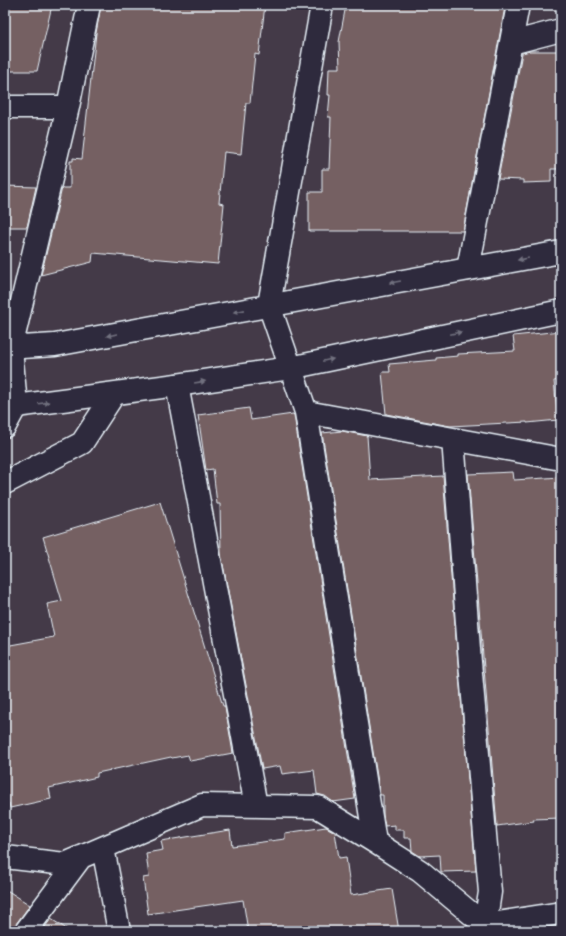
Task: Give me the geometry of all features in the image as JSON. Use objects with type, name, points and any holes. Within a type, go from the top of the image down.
[{"type":"street","points":[[5,426],[10,406],[8,348],[68,107],[88,5]]},
{"type":"street","points":[[322,5],[269,305],[306,412],[375,842]]},
{"type":"street","points":[[468,269],[518,5]]},
{"type":"street","points":[[510,43],[561,30]]},
{"type":"street","points":[[5,107],[68,107]]},
{"type":"street","points":[[8,348],[55,345],[561,252]]},
{"type":"street","points":[[10,406],[114,394],[290,368],[561,311]]},
{"type":"street","points":[[177,385],[256,806]]},
{"type":"street","points":[[5,483],[82,442],[114,394]]},
{"type":"street","points":[[306,412],[561,459]]},
{"type":"street","points":[[453,439],[470,662],[490,892],[488,929]]},
{"type":"street","points":[[5,857],[65,864],[202,805],[318,807],[420,871],[488,929]]},
{"type":"street","points":[[103,848],[119,931]]},
{"type":"street","points":[[26,931],[81,857]]},
{"type":"street","points":[[488,929],[561,913]]},
{"type":"building","points":[[5,5],[52,5],[37,71],[5,71]]},
{"type":"building","points":[[101,5],[265,5],[259,55],[255,54],[250,103],[246,103],[241,154],[224,152],[219,203],[224,204],[218,264],[93,253],[92,262],[41,275],[62,188],[70,188],[70,161],[73,161],[73,158],[82,159],[96,33]]},
{"type":"building","points":[[346,5],[486,5],[486,7],[505,7],[463,231],[309,231],[309,192],[322,192],[322,169],[329,169],[331,117],[328,117],[330,95],[328,95],[329,68],[340,68],[339,42]]},
{"type":"building","points":[[530,51],[561,51],[561,169],[551,169],[551,182],[523,183],[523,180],[498,179],[522,53]]},
{"type":"building","points":[[5,186],[36,187],[27,227],[5,227]]},
{"type":"building","points":[[561,331],[561,380],[554,381],[558,420],[527,423],[450,426],[386,414],[382,372],[390,372],[389,364],[436,360],[436,358],[458,356],[458,354],[515,351],[513,336]]},
{"type":"building","points":[[249,408],[251,420],[294,415],[355,799],[333,802],[325,796],[317,794],[314,770],[282,774],[280,766],[262,769],[221,554],[220,504],[217,504],[213,469],[206,470],[198,415]]},
{"type":"building","points":[[342,431],[367,436],[370,480],[443,476],[476,871],[441,872],[440,855],[420,856],[412,851],[411,838],[404,838],[404,830],[395,830],[395,825],[385,826],[383,815],[383,795],[380,795],[322,433]]},
{"type":"building","points":[[513,472],[514,480],[561,477],[561,818],[533,819],[534,821],[497,826],[468,474]]},
{"type":"building","points":[[160,502],[223,706],[225,706],[233,753],[190,761],[188,755],[171,757],[97,773],[97,777],[49,788],[51,799],[10,808],[9,803],[5,804],[5,646],[54,637],[47,604],[62,601],[43,537]]},
{"type":"building","points":[[326,827],[335,832],[339,858],[346,857],[351,895],[392,889],[399,931],[248,931],[243,900],[148,914],[143,878],[149,877],[146,853],[163,850],[161,841],[230,830],[232,846],[285,839],[285,833]]},
{"type":"building","points":[[5,889],[30,905],[16,924],[14,931],[5,931]]},
{"type":"building","points":[[51,919],[70,931],[42,931]]}]
